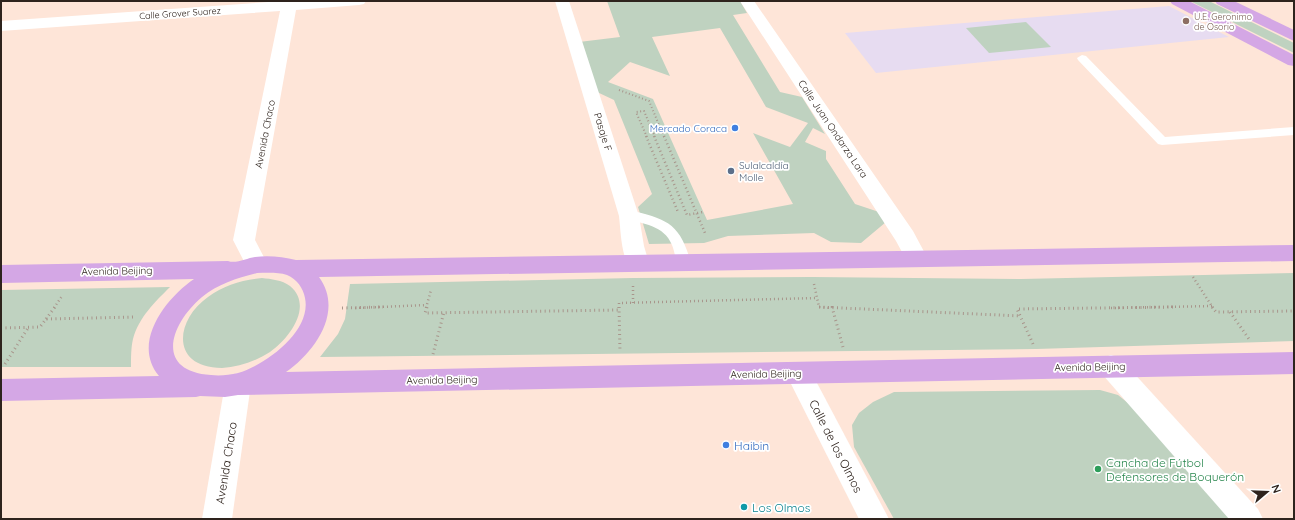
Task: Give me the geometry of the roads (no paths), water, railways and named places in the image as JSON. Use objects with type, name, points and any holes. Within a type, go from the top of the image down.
[{"type":"main road","points":[[1177,1],[1294,61]]},
{"type":"main road","points":[[1222,1],[1294,36]]},
{"type":"main road","points":[[211,386],[187,382],[170,371],[161,355],[161,335],[170,315],[187,296],[208,281],[233,270],[257,265],[280,265],[295,269],[1294,253]]},
{"type":"main road","points":[[1,390],[211,386],[238,384],[266,372],[289,356],[307,337],[317,317],[319,298],[312,283],[295,269]]},
{"type":"main road","name":"Avenida Beijing","points":[[1,274],[233,270]]},
{"type":"main road","name":"Avenida Beijing","points":[[238,384],[1294,363]]},
{"type":"street","name":"Calle Grover Suarez","points":[[1,26],[290,3],[359,1]]},
{"type":"street","name":"Pasaje F","points":[[562,1],[629,214],[633,246],[638,263]]},
{"type":"street","name":"Calle Juan Ondarza Lara","points":[[747,1],[905,237],[917,259]]},
{"type":"street","name":"Avenida Chaco","points":[[257,265],[244,240],[290,3]]},
{"type":"street","points":[[1111,366],[1248,519]]},
{"type":"street","name":"Calle de los Olmos","points":[[798,374],[874,519]]},
{"type":"street","name":"Avenida Chaco","points":[[217,519],[238,384]]},
{"type":"lane","points":[[1082,58],[1162,141],[1294,130]]},
{"type":"lane","points":[[629,214],[654,220],[665,226],[677,240],[684,263]]},
{"type":"place","name":"U.E. Geronimo de Osorio","points":[[1186,21]]},
{"type":"place","name":"Mercado Coraca","points":[[735,128]]},
{"type":"place","name":"Sulalcaldía Molle","points":[[731,171]]},
{"type":"place","name":"Haibin","points":[[726,445]]},
{"type":"place","name":"Cancha de Fútbol Defensores de Boquerón","points":[[1098,469]]},
{"type":"place","name":"Los Olmos","points":[[744,507]]}]
